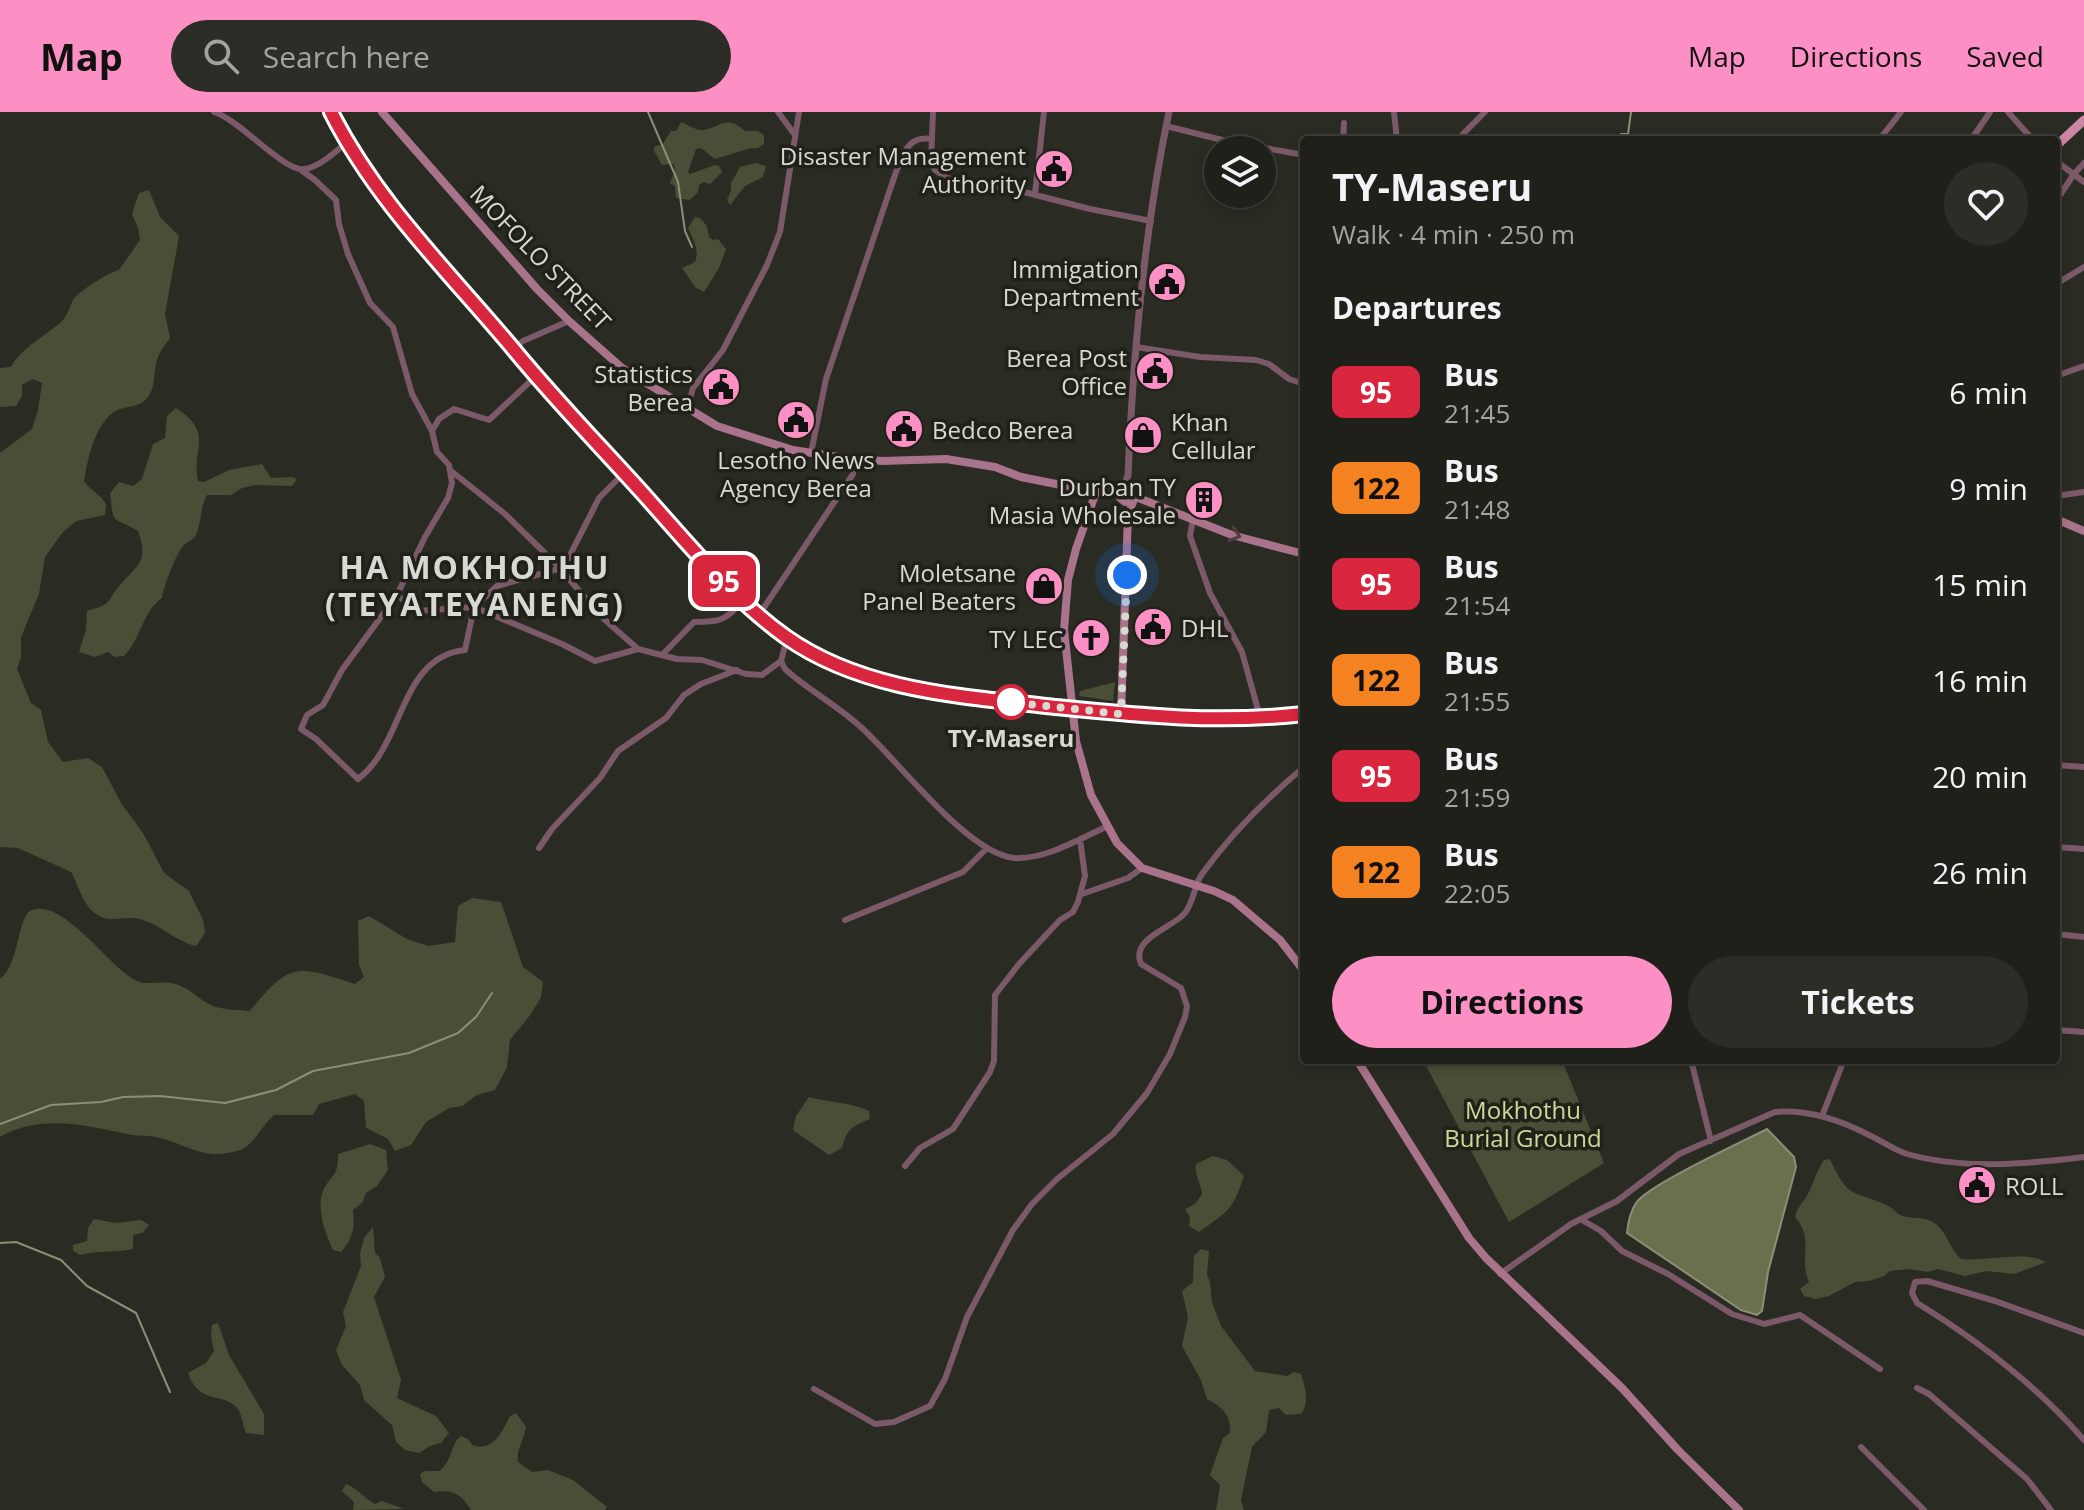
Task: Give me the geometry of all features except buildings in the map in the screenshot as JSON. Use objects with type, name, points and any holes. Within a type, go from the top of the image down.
[{"type":"main road","points":[[331,112],[347,143],[398,216],[535,377],[743,601],[787,638],[816,654],[882,681],[975,698],[1195,720],[1300,714]]},
{"type":"main road","name":"MOFOLO STREET","points":[[382,112],[537,289],[569,321],[622,368],[717,426],[811,453],[882,461],[960,461],[1096,492],[1127,494],[1232,535],[1300,553]]},
{"type":"main road","points":[[2060,142],[2084,120]]},
{"type":"main road","points":[[1096,492],[1068,580],[1064,630],[1076,741],[1086,783],[1106,827],[1142,868],[1233,900],[1280,940],[1300,966]]},
{"type":"main road","points":[[1121,714],[1127,494]]},
{"type":"main road","points":[[2060,521],[2084,531]]},
{"type":"main road","points":[[1360,1064],[1469,1238],[1500,1274],[1622,1388],[1677,1449],[1739,1510]]},
{"type":"street","points":[[214,112],[239,126],[289,166],[315,180],[336,200],[348,254],[370,303],[393,327],[412,394],[432,431],[437,452],[450,470],[505,514],[605,620],[638,649],[762,675],[781,661],[787,638]]},
{"type":"street","points":[[230,112],[239,126]]},
{"type":"street","points":[[778,112],[795,135]]},
{"type":"street","points":[[687,409],[693,388],[723,350],[767,265],[780,232],[799,112]]},
{"type":"street","points":[[933,112],[931,162],[935,170],[947,178],[1035,194],[1151,221]]},
{"type":"street","points":[[1035,194],[1044,112]]},
{"type":"street","points":[[1127,494],[1136,347],[1151,221],[1169,112]]},
{"type":"street","points":[[1394,112],[1397,136]]},
{"type":"street","points":[[1461,136],[1485,112]]},
{"type":"street","points":[[1882,136],[1901,112]]},
{"type":"street","points":[[1974,136],[1990,112]]},
{"type":"street","points":[[2008,112],[2029,136]]},
{"type":"street","points":[[1343,136],[1344,123]]},
{"type":"street","points":[[1166,126],[1230,142],[1300,154]]},
{"type":"street","points":[[811,453],[826,379],[896,172],[908,146],[915,139],[932,139]]},
{"type":"street","points":[[301,170],[314,166],[347,143]]},
{"type":"street","points":[[2060,195],[2084,163]]},
{"type":"street","points":[[2060,164],[2084,182]]},
{"type":"street","points":[[2060,282],[2084,267]]},
{"type":"street","points":[[513,349],[523,341],[569,321]]},
{"type":"street","points":[[1136,347],[1200,357],[1256,360],[1300,383]]},
{"type":"street","points":[[2060,375],[2084,366]]},
{"type":"street","points":[[432,431],[439,419],[454,409],[489,420],[535,377]]},
{"type":"street","points":[[759,615],[853,474],[856,459]]},
{"type":"street","points":[[450,470],[452,483],[448,498],[420,546],[397,595],[342,670],[323,705],[307,715],[301,729],[358,779],[381,755],[415,681],[435,661],[451,652],[465,650],[474,607],[497,586],[558,569],[568,559],[599,498],[624,473]]},
{"type":"street","points":[[2060,495],[2084,492]]},
{"type":"street","points":[[1193,519],[1190,536],[1210,593],[1242,652],[1260,717]]},
{"type":"street","points":[[397,595],[417,611],[474,607],[595,661],[638,649]]},
{"type":"street","points":[[662,655],[694,622],[728,618],[743,601]]},
{"type":"street","points":[[781,661],[793,676],[862,727],[929,797],[986,849],[1012,858],[1034,857],[1106,827]]},
{"type":"street","points":[[539,848],[552,829],[600,778],[618,751],[666,718],[684,695],[701,684],[737,670]]},
{"type":"street","points":[[2060,765],[2084,767]]},
{"type":"street","points":[[814,1389],[875,1424],[894,1422],[930,1406],[945,1379],[967,1317],[1013,1230],[1032,1204],[1057,1179],[1113,1134],[1132,1113],[1170,1054],[1185,1017],[1185,997],[1181,988],[1141,964],[1138,958],[1141,947],[1152,935],[1183,916],[1200,877],[1275,791],[1300,770]]},
{"type":"street","points":[[905,1166],[920,1148],[953,1129],[990,1072],[994,1061],[995,995],[1060,920],[1073,912],[1082,894],[1085,876],[1080,839]]},
{"type":"street","points":[[2060,847],[2084,849]]},
{"type":"street","points":[[845,920],[963,872],[986,849]]},
{"type":"street","points":[[1082,894],[1128,878],[1142,868]]},
{"type":"street","points":[[2060,934],[2084,937]]},
{"type":"street","points":[[2060,1030],[2084,1032]]},
{"type":"street","points":[[1692,1064],[1711,1141]]},
{"type":"street","points":[[1822,1116],[1842,1064]]},
{"type":"street","points":[[1500,1274],[1557,1234],[1617,1201],[1679,1154],[1775,1112],[1822,1116],[1845,1123],[1905,1153],[1924,1157],[1966,1163],[2084,1157]]},
{"type":"street","points":[[1582,1220],[1601,1231],[1622,1251],[1668,1274],[1732,1314],[1764,1324],[1800,1315],[1880,1369]]},
{"type":"street","points":[[2084,1333],[1927,1281],[1915,1282],[1912,1293],[1917,1303],[2001,1359],[2061,1414],[2084,1440]]},
{"type":"street","points":[[1917,1388],[1929,1394],[2027,1479],[2051,1510]]},
{"type":"street","points":[[1861,1447],[1924,1510]]},
{"type":"green space","points":[[681,122],[700,130],[732,123],[745,131],[758,131],[764,135],[764,144],[715,159],[701,148],[696,149],[688,172],[690,174],[715,165],[722,172],[710,184],[704,182],[699,185],[698,192],[690,200],[676,198],[675,186],[670,183],[675,171],[674,164],[662,165],[654,151],[655,146],[662,145]]},
{"type":"green space","points":[[756,163],[766,166],[763,177],[745,186],[730,205],[727,200],[731,183],[740,167]]},
{"type":"green space","points":[[149,190],[160,217],[179,236],[165,314],[170,338],[158,357],[148,397],[114,412],[97,434],[84,481],[106,504],[105,515],[76,521],[62,533],[45,557],[39,594],[21,637],[21,657],[17,669],[31,703],[41,710],[48,742],[63,762],[88,758],[102,767],[164,873],[189,891],[203,920],[205,933],[196,946],[141,920],[100,917],[87,905],[71,872],[18,848],[0,847],[0,453],[32,429],[42,383],[33,379],[22,385],[22,396],[16,406],[0,407],[0,368],[11,367],[27,348],[61,322],[81,292],[119,270],[140,240],[132,214],[139,193]]},
{"type":"green space","points":[[695,217],[707,226],[709,237],[718,239],[726,249],[719,268],[704,292],[696,288],[682,268],[695,262],[697,253],[688,228]]},
{"type":"green space","points":[[176,408],[188,417],[198,434],[198,481],[204,482],[229,470],[262,464],[271,478],[297,479],[292,486],[256,485],[242,488],[231,495],[207,495],[196,535],[181,549],[162,598],[150,611],[130,649],[124,656],[115,657],[108,652],[95,657],[79,652],[86,630],[87,611],[108,602],[137,567],[142,556],[138,531],[116,519],[110,493],[119,482],[133,486],[142,479],[153,444],[165,438],[167,416]]},
{"type":"green space","points":[[1115,682],[1113,701],[1079,696],[1080,691]]},
{"type":"green space","points":[[472,898],[501,902],[523,967],[543,982],[541,997],[510,1040],[507,1067],[495,1090],[477,1095],[462,1106],[449,1108],[426,1122],[411,1145],[395,1151],[388,1139],[366,1128],[364,1101],[355,1094],[319,1104],[313,1115],[274,1115],[250,1144],[227,1153],[206,1153],[156,1137],[65,1124],[32,1125],[0,1137],[0,979],[11,963],[23,921],[32,910],[45,909],[58,914],[135,980],[177,985],[213,1006],[250,1011],[275,983],[296,972],[320,973],[355,984],[364,977],[359,965],[358,921],[369,916],[407,939],[428,946],[455,942],[458,906]]},
{"type":"green space","name":"Mokhothu Burial Ground","points":[[1425,1064],[1564,1064],[1604,1163],[1509,1222]]},
{"type":"green space","points":[[809,1097],[863,1108],[869,1111],[870,1119],[851,1129],[842,1148],[829,1155],[793,1130],[796,1116]]},
{"type":"green space","points":[[370,1144],[386,1150],[388,1170],[353,1210],[352,1232],[345,1247],[341,1252],[333,1250],[321,1215],[324,1188],[337,1169],[338,1154]]},
{"type":"green space","points":[[1213,1156],[1227,1160],[1244,1176],[1228,1209],[1199,1232],[1189,1226],[1190,1217],[1185,1209],[1195,1204],[1202,1194],[1196,1164]]},
{"type":"green space","points":[[1830,1159],[1848,1189],[1890,1207],[1900,1215],[1936,1224],[1961,1259],[2027,1257],[2046,1262],[2014,1274],[1986,1271],[1965,1276],[1938,1269],[1928,1272],[1909,1269],[1890,1271],[1869,1281],[1855,1282],[1829,1296],[1816,1299],[1804,1296],[1800,1289],[1809,1282],[1805,1241],[1801,1225],[1795,1217],[1824,1160]]},
{"type":"green space","points":[[94,1219],[116,1223],[141,1220],[149,1225],[142,1233],[133,1235],[133,1249],[80,1255],[73,1251],[73,1245],[87,1241],[88,1228]]},
{"type":"green space","points":[[373,1227],[375,1253],[380,1258],[385,1277],[374,1297],[401,1380],[397,1398],[436,1416],[449,1433],[441,1443],[419,1453],[405,1450],[396,1442],[392,1425],[364,1400],[360,1385],[342,1365],[336,1350],[346,1326],[343,1312],[361,1266],[364,1238]]},
{"type":"green space","points":[[1201,1249],[1209,1251],[1207,1275],[1221,1326],[1255,1371],[1287,1376],[1294,1372],[1301,1374],[1305,1389],[1306,1399],[1301,1414],[1286,1415],[1279,1408],[1269,1410],[1266,1432],[1252,1447],[1241,1500],[1244,1510],[1216,1510],[1220,1485],[1210,1475],[1223,1438],[1230,1433],[1229,1421],[1222,1409],[1207,1399],[1201,1380],[1182,1346],[1188,1317],[1182,1291],[1193,1282],[1194,1256]]},
{"type":"green space","points":[[218,1323],[229,1355],[264,1414],[264,1435],[246,1433],[238,1409],[199,1390],[188,1373],[206,1363],[214,1351],[212,1325]]},
{"type":"green space","points":[[516,1413],[526,1427],[518,1462],[532,1472],[548,1470],[573,1480],[607,1507],[605,1510],[471,1510],[456,1494],[434,1492],[422,1482],[420,1474],[440,1471],[461,1436],[472,1445],[486,1446],[496,1440],[510,1416]]},
{"type":"green space","points":[[346,1484],[375,1504],[382,1501],[404,1509],[353,1510],[354,1502],[342,1491]]},
{"type":"shaded area","points":[[1767,1129],[1794,1157],[1796,1167],[1768,1272],[1762,1311],[1757,1315],[1741,1310],[1627,1233],[1632,1210],[1644,1195],[1676,1175]]},
{"type":"waterway","points":[[648,112],[678,182],[685,231],[692,247]]},
{"type":"waterway","points":[[1620,136],[1628,134],[1631,112]]},
{"type":"waterway","points":[[0,1124],[51,1105],[160,1096],[225,1103],[276,1090],[313,1071],[409,1053],[458,1033],[476,1017],[492,993]]},
{"type":"waterway","points":[[0,1243],[16,1242],[61,1260],[87,1286],[136,1313],[170,1392]]},
{"type":"bus line","name":"95","points":[[331,112],[347,143],[398,216],[535,377],[743,601],[787,638],[852,671],[882,681],[975,698],[1183,719],[1300,714]]},
{"type":"place","name":"Disaster Management Authority","points":[[1054,169]]},
{"type":"place","name":"Immigation Department","points":[[1167,282]]},
{"type":"place","name":"Berea Post Office","points":[[1155,371]]},
{"type":"place","name":"Statistics Berea","points":[[721,387]]},
{"type":"place","name":"Lesotho News Agency Berea","points":[[796,420]]},
{"type":"place","name":"Bedco Berea","points":[[904,429]]},
{"type":"place","name":"Khan Cellular","points":[[1143,435]]},
{"type":"place","name":"Durban TY Masia Wholesale","points":[[1204,500]]},
{"type":"place","name":"Moletsane Panel Beaters","points":[[1044,586]]},
{"type":"place","name":"DHL","points":[[1153,627]]},
{"type":"place","name":"TY LEC","points":[[1091,638]]},
{"type":"place","name":"TY-Maseru","points":[[1011,702]]},
{"type":"place","name":"ROLL","points":[[1977,1185]]},
{"type":"district","name":"HA MOKHOTHU (TEYATEYANENG)","points":[[475,584]]},
{"type":"route","points":[[1011,702],[1000,701],[1121,714],[1127,575]]}]
